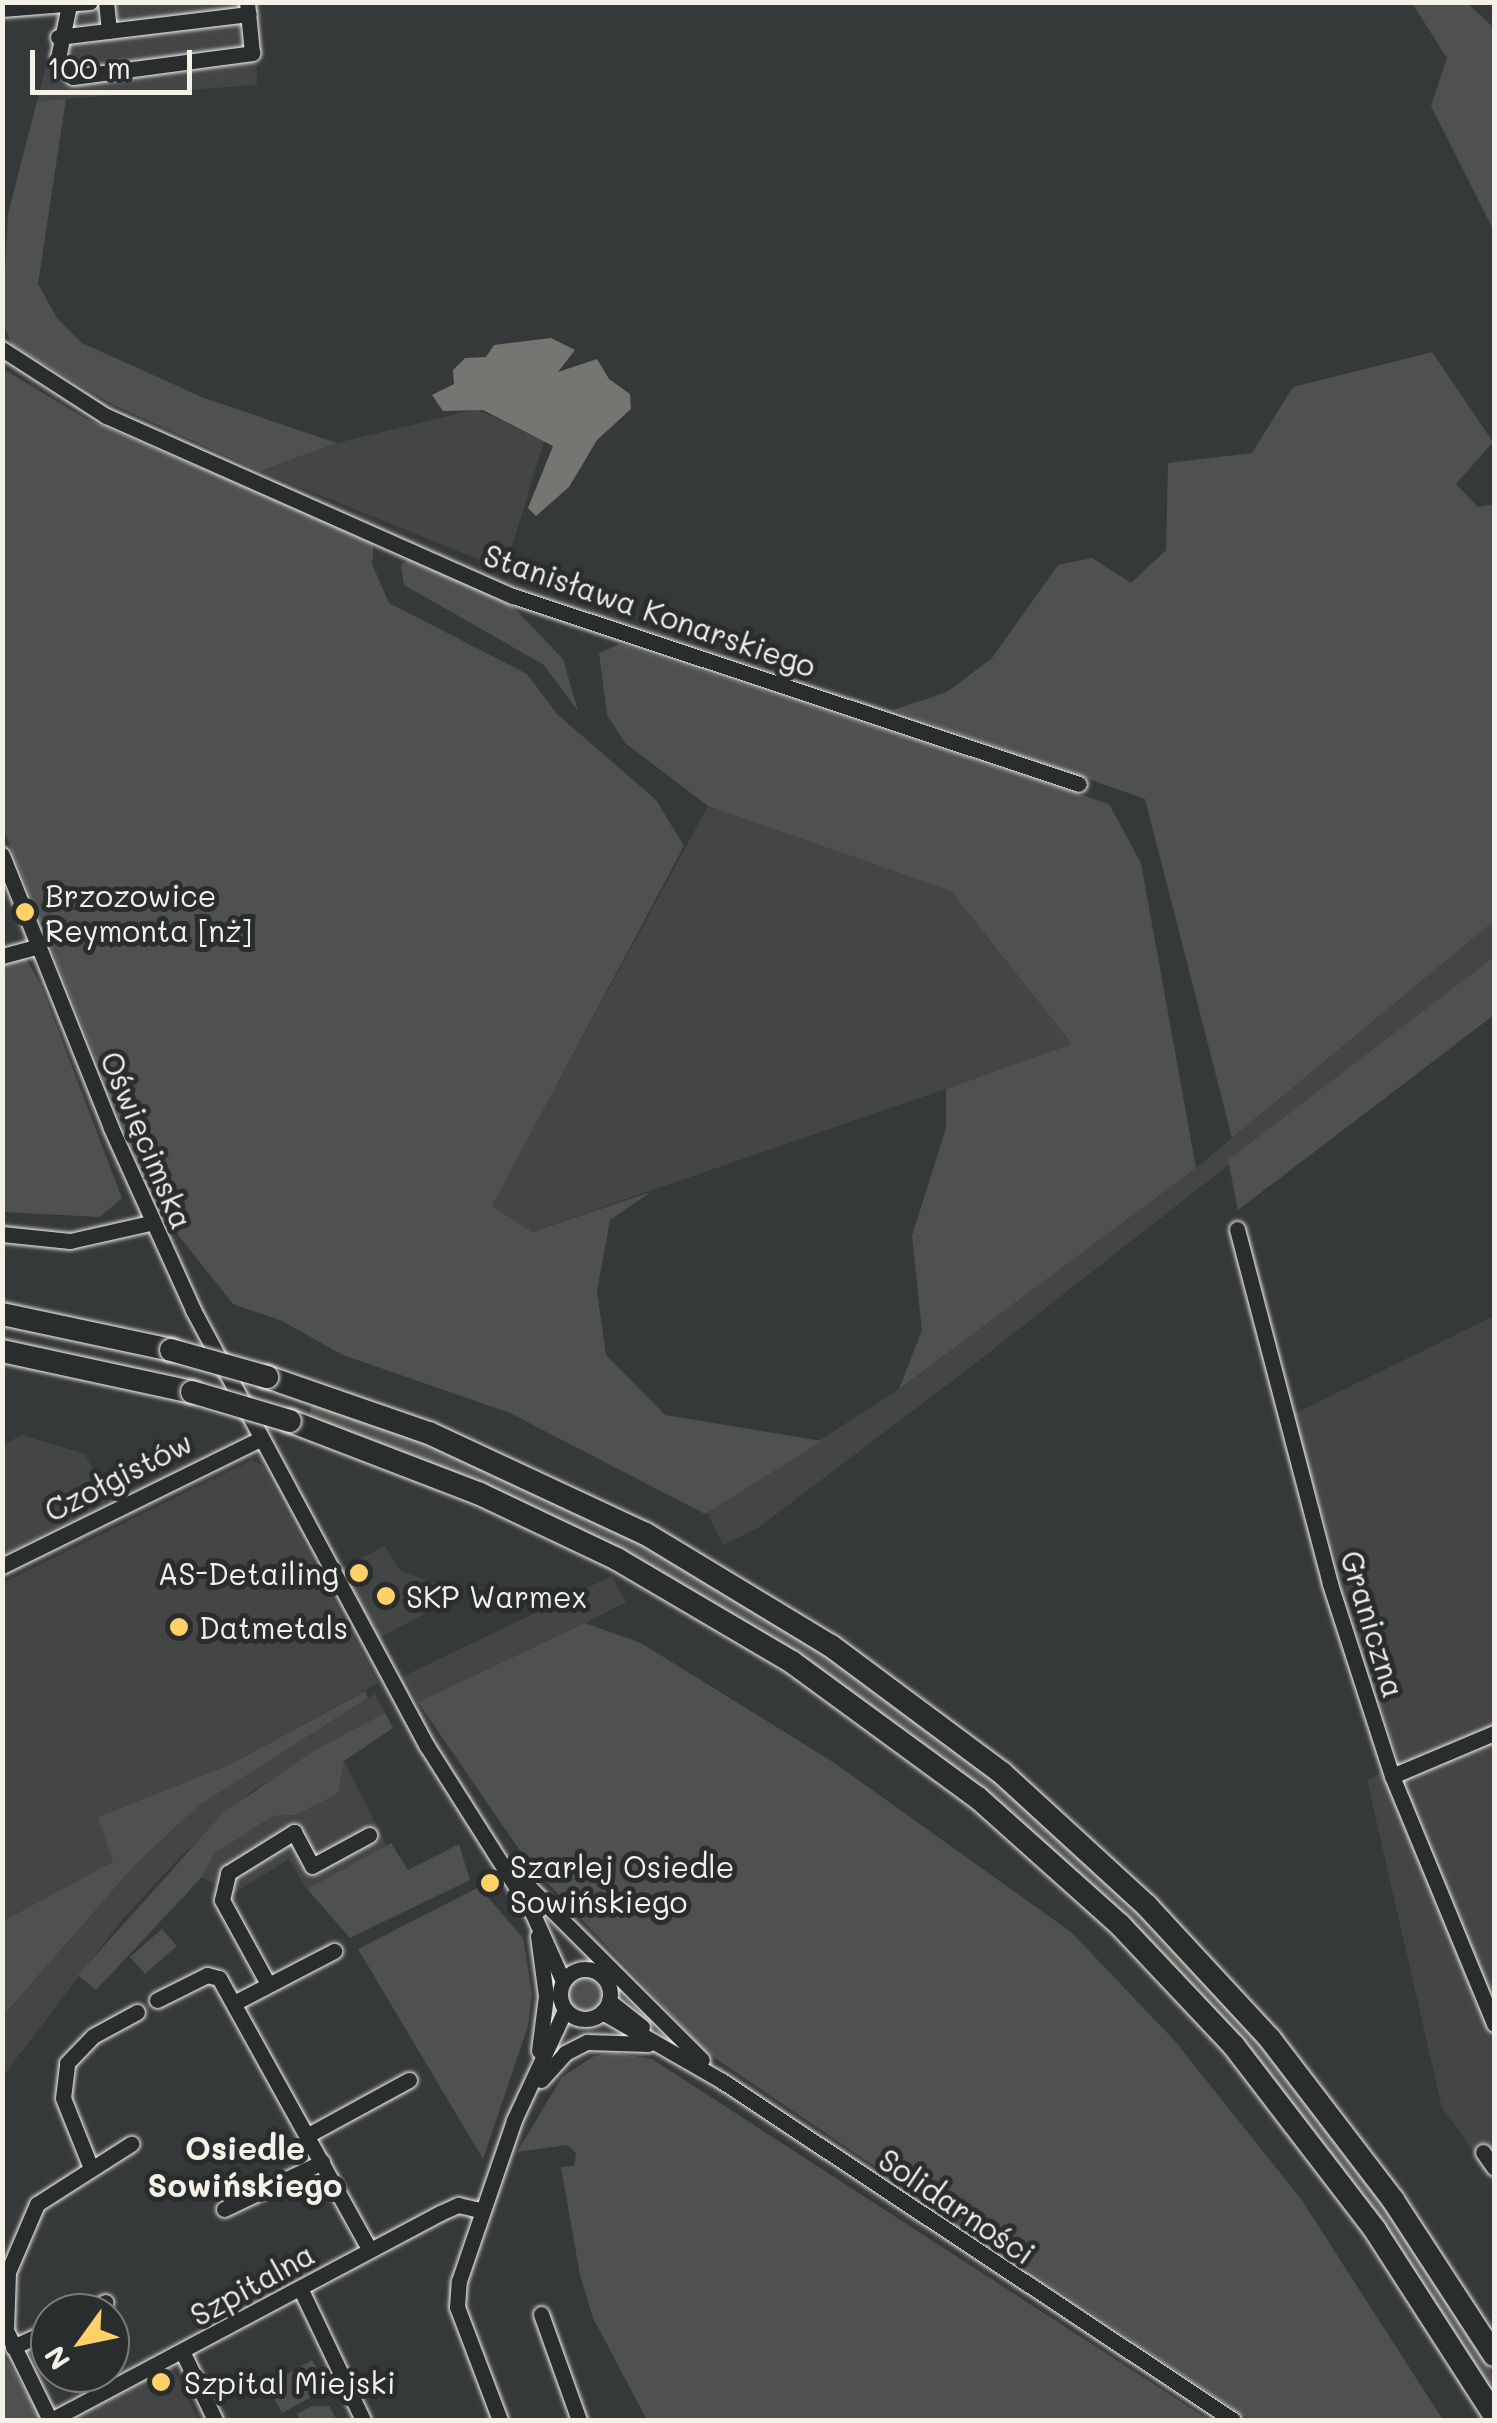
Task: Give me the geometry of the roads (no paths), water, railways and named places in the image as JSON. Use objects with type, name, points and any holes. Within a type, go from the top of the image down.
[{"type":"highway","points":[[2,1314],[172,1350],[267,1377],[428,1434],[646,1534],[734,1584],[949,1732],[1147,1906],[1340,2127],[1494,2355]]},
{"type":"highway","points":[[2,1350],[192,1392],[290,1421],[480,1494],[617,1559],[719,1618],[933,1762],[1062,1870],[1159,1965],[1329,2166],[1494,2415]]},
{"type":"street","points":[[2,10],[90,2]]},
{"type":"street","points":[[106,2],[109,31]]},
{"type":"street","points":[[58,38],[248,8],[252,53],[73,78],[58,58],[58,38],[68,4]]},
{"type":"street","name":"Stanisława Konarskiego","points":[[2,349],[106,416],[513,596],[1079,784]]},
{"type":"street","name":"Oświęcimska","points":[[2,854],[150,1223],[260,1439],[427,1746],[489,1845]]},
{"type":"street","points":[[2,956],[39,946]]},
{"type":"street","points":[[2,1234],[70,1241],[150,1223]]},
{"type":"street","name":"Graniczna","points":[[1237,1229],[1330,1584],[1392,1776],[1494,2024]]},
{"type":"street","name":"Czołgistów","points":[[2,1566],[260,1439]]},
{"type":"street","points":[[1392,1776],[1494,1733]]},
{"type":"street","points":[[268,1984],[222,1900],[228,1873],[294,1832],[312,1866],[369,1835]]},
{"type":"street","points":[[489,1845],[532,1912],[579,1970],[563,1981]]},
{"type":"street","points":[[489,1845],[722,2081]]},
{"type":"street","points":[[500,2420],[457,2307],[480,2210],[524,2103],[572,2015],[563,1981],[532,1912]]},
{"type":"street","points":[[524,2103],[546,2024],[544,1963],[532,1912]]},
{"type":"street","points":[[234,2002],[334,1951]]},
{"type":"street","name":"Solidarności","points":[[579,1970],[603,1977],[605,2006],[651,2038],[722,2081],[1232,2420]]},
{"type":"street","points":[[158,2000],[213,1974],[234,2002],[370,2250]]},
{"type":"street","points":[[572,2015],[605,2006]]},
{"type":"street","points":[[90,2168],[64,2098],[67,2063],[93,2036],[137,2012]]},
{"type":"street","points":[[524,2103],[553,2064],[587,2042],[632,2039],[695,2064]]},
{"type":"street","points":[[308,2136],[409,2080]]},
{"type":"street","points":[[51,2420],[4,2322],[6,2280],[24,2226],[37,2204],[130,2144]]},
{"type":"street","points":[[1484,2152],[1494,2168]]},
{"type":"street","points":[[224,2209],[322,2162]]},
{"type":"street","name":"Szpitalna","points":[[51,2420],[451,2207],[480,2210]]},
{"type":"street","points":[[301,2290],[363,2420]]},
{"type":"street","points":[[542,2314],[579,2420]]},
{"type":"street","points":[[14,2346],[30,2339]]},
{"type":"street","points":[[183,2353],[215,2420]]},
{"type":"place","name":"Brzozowice Reymonta [nż]","points":[[25,912]]},
{"type":"place","name":"AS-Detailing","points":[[359,1573]]},
{"type":"place","name":"SKP Warmex","points":[[386,1596]]},
{"type":"place","name":"Datmetals","points":[[179,1627]]},
{"type":"place","name":"Szarlej Osiedle Sowińskiego","points":[[490,1883]]},
{"type":"place","name":"Szpital Miejski","points":[[161,2382]]},
{"type":"district","name":"Osiedle Sowińskiego","points":[[245,2166]]}]
